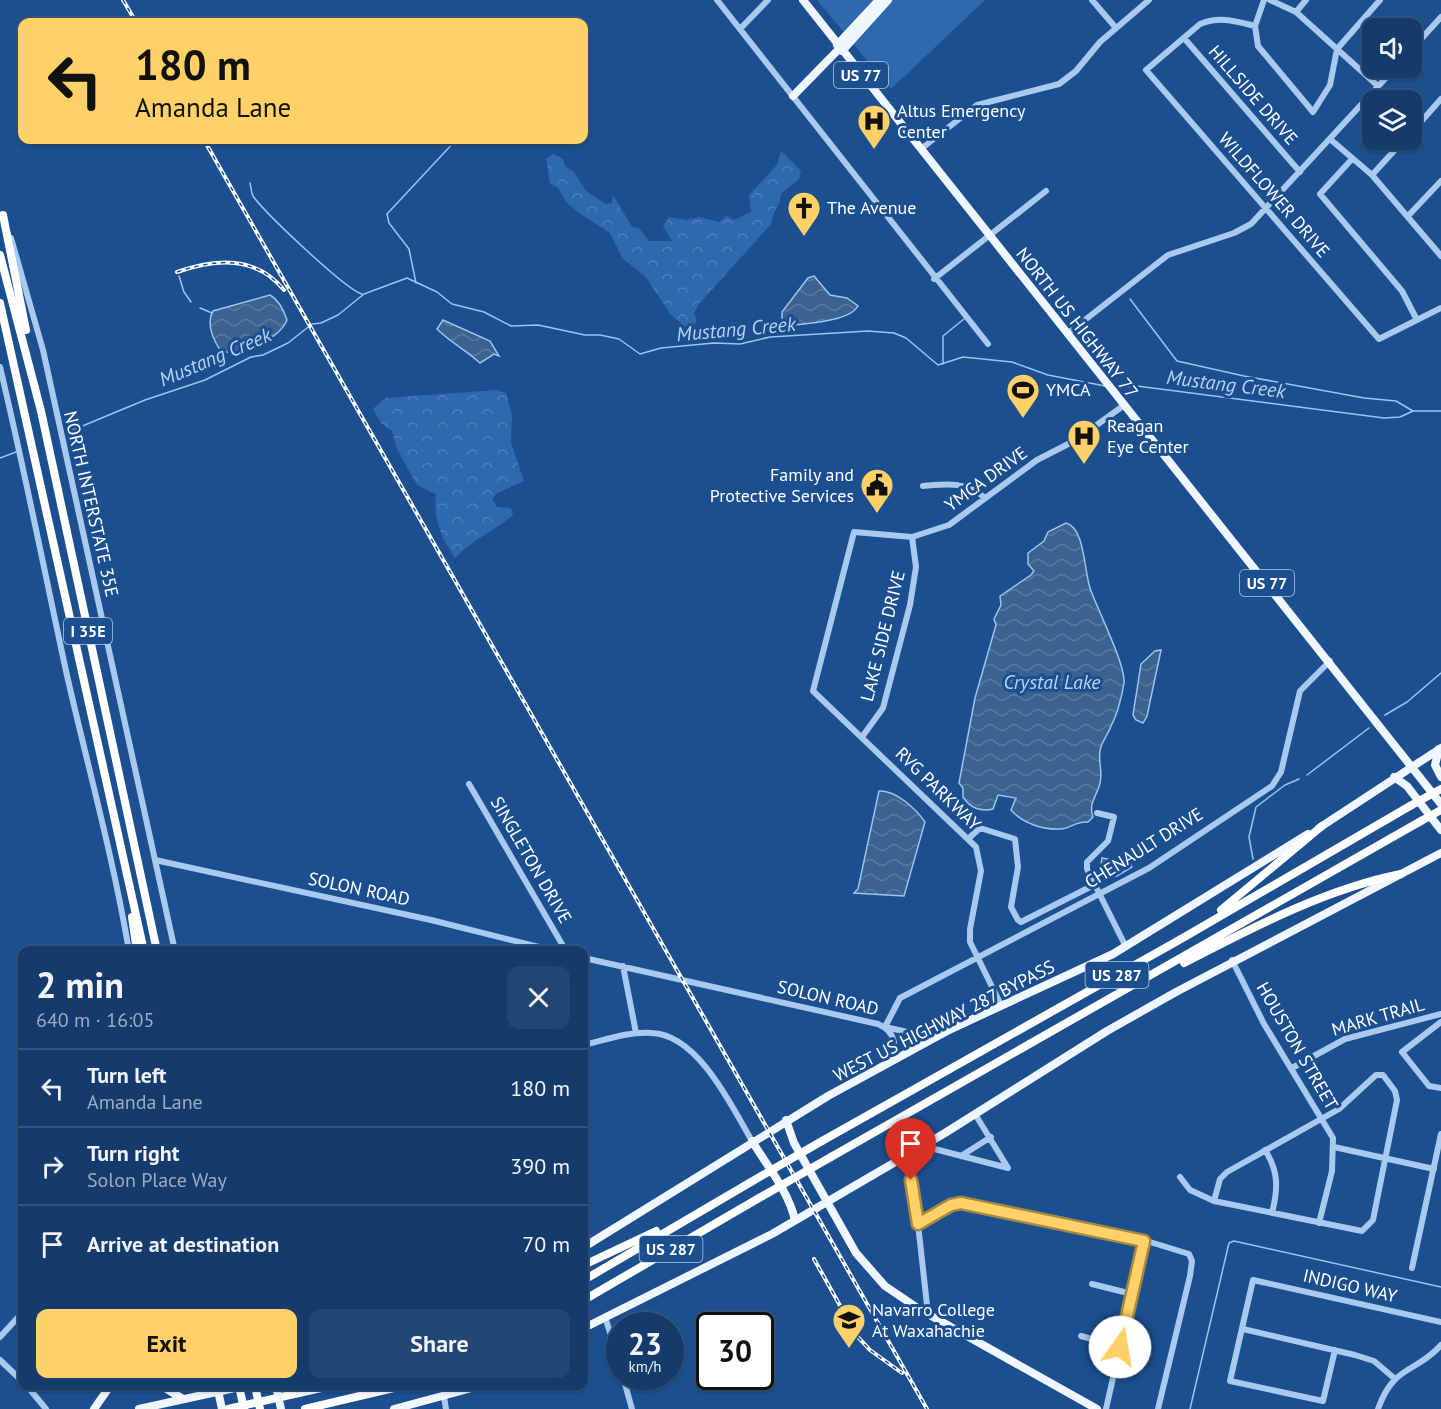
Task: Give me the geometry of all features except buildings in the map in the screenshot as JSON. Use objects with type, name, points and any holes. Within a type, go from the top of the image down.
[{"type":"highway","points":[[2,211],[27,334],[25,348]]},
{"type":"highway","name":"I 35E","points":[[0,255],[41,411],[156,946]]},
{"type":"highway","name":"I 35E","points":[[0,303],[143,946]]},
{"type":"highway","name":"US 287","points":[[588,1278],[822,1141],[1441,789]]},
{"type":"highway","name":"US 287","points":[[588,1298],[1441,810]]},
{"type":"highway","points":[[1173,943],[1227,907],[1322,826]]},
{"type":"highway","points":[[122,848],[136,946]]},
{"type":"highway","points":[[1164,969],[1172,969],[1331,895],[1401,874]]},
{"type":"highway","points":[[149,914],[157,926],[162,946]]},
{"type":"highway","points":[[588,1264],[673,1223],[684,1221]]},
{"type":"highway","points":[[588,1304],[655,1258]]},
{"type":"highway","points":[[240,1390],[244,1409]]},
{"type":"highway","points":[[256,1390],[260,1409]]},
{"type":"highway","points":[[228,1409],[312,1390]]},
{"type":"highway","points":[[305,1409],[385,1390]]},
{"type":"main road","name":"NORTH US HIGHWAY 77","points":[[803,0],[1122,404],[1330,661],[1441,804]]},
{"type":"main road","points":[[840,48],[879,0]]},
{"type":"main road","points":[[793,96],[888,0]]},
{"type":"main road","points":[[1440,748],[1435,765],[1441,777]]},
{"type":"main road","name":"WEST US HIGHWAY 287 BYPASS","points":[[588,1244],[786,1120],[934,1038],[1126,947],[1322,826],[1440,748]]},
{"type":"main road","points":[[1394,777],[1407,786],[1441,830]]},
{"type":"main road","points":[[616,1312],[763,1239],[923,1146],[1107,1031],[1232,960],[1401,874],[1440,851]]},
{"type":"main road","points":[[786,1120],[794,1143],[856,1253],[880,1281],[928,1314],[1096,1409]]},
{"type":"main road","points":[[752,1141],[767,1162],[793,1210],[795,1220]]},
{"type":"main road","points":[[588,1326],[606,1317]]},
{"type":"main road","points":[[94,1409],[107,1390]]},
{"type":"main road","points":[[169,1390],[184,1399]]},
{"type":"main road","points":[[218,1390],[222,1409]]},
{"type":"main road","points":[[139,1409],[226,1390]]},
{"type":"main road","points":[[277,1390],[281,1409]]},
{"type":"main road","points":[[394,1409],[466,1390]]},
{"type":"main road","points":[[419,1409],[432,1400]]},
{"type":"street","points":[[717,0],[988,344]]},
{"type":"street","points":[[740,29],[768,0]]},
{"type":"street","points":[[1092,0],[1116,28]]},
{"type":"street","points":[[921,149],[977,105],[1059,84],[1076,71],[1116,28],[1149,0]]},
{"type":"street","points":[[1264,0],[1255,26],[1258,46],[1313,112],[1330,85],[1337,49],[1380,0]]},
{"type":"street","points":[[1270,0],[1296,12],[1378,86]]},
{"type":"street","points":[[1296,12],[1306,0]]},
{"type":"street","points":[[1422,38],[1441,17]]},
{"type":"street","points":[[1184,38],[1200,24],[1210,20],[1222,18],[1255,26]]},
{"type":"street","name":"WILDFLOWER DRIVE","points":[[1184,38],[1146,70],[1379,339],[1417,320]]},
{"type":"street","name":"HILLSIDE DRIVE","points":[[1184,38],[1300,172]]},
{"type":"street","points":[[1067,334],[1168,255],[1240,230],[1266,209],[1386,78]]},
{"type":"street","points":[[1422,121],[1441,99]]},
{"type":"street","points":[[1330,139],[1372,175],[1441,256]]},
{"type":"street","points":[[1372,175],[1395,150]]},
{"type":"street","points":[[1352,159],[1320,194],[1402,291],[1417,320],[1441,308]]},
{"type":"street","points":[[1408,216],[1441,181]]},
{"type":"street","points":[[935,278],[1046,191]]},
{"type":"street","name":"NORTH INTERSTATE 35E","points":[[2,211],[43,350],[174,946]]},
{"type":"street","points":[[0,367],[30,492],[66,672],[120,897],[128,946]]},
{"type":"street","name":"YMCA DRIVE","points":[[854,532],[912,537],[950,525],[1036,460],[1076,440],[1122,404]]},
{"type":"street","points":[[923,486],[963,484],[970,486],[985,498]]},
{"type":"street","name":"RVG PARKWAY","points":[[854,532],[813,691],[976,847],[981,871],[970,929],[970,942],[1001,1005]]},
{"type":"street","name":"LAKE SIDE DRIVE","points":[[862,737],[883,708],[910,606],[916,567],[912,537]]},
{"type":"street","name":"CHENAULT DRIVE","points":[[885,1027],[900,998],[1100,895],[1149,867],[1272,786],[1281,772],[1300,691],[1330,661]]},
{"type":"street","name":"SINGLETON DRIVE","points":[[469,784],[563,946]]},
{"type":"street","points":[[1097,813],[1114,817],[1108,841],[1086,866],[1126,947]]},
{"type":"street","points":[[968,839],[980,828],[1015,839],[1018,867],[1011,907],[1018,921],[1022,922],[1094,885]]},
{"type":"street","name":"SOLON ROAD","points":[[155,860],[431,920],[535,946]]},
{"type":"street","name":"SOLON ROAD","points":[[588,959],[885,1027],[891,1031],[895,1045],[889,1063]]},
{"type":"street","name":"HOUSTON STREET","points":[[1232,960],[1264,1024],[1333,1138],[1334,1147]]},
{"type":"street","points":[[623,966],[636,1033]]},
{"type":"street","name":"MARK TRAIL","points":[[1292,1068],[1345,1039],[1441,1014]]},
{"type":"street","points":[[1441,1022],[1402,1052],[1429,1086],[1441,1088]]},
{"type":"street","points":[[885,1027],[934,1038]]},
{"type":"street","points":[[588,1044],[636,1033],[665,1035],[688,1048],[698,1058],[752,1141]]},
{"type":"street","points":[[1180,1177],[1190,1190],[1214,1201],[1357,1232],[1366,1229],[1373,1220],[1397,1100],[1395,1091],[1383,1075],[1376,1075],[1356,1096],[1227,1172],[1220,1179],[1214,1201]]},
{"type":"street","points":[[923,1146],[1008,1168],[975,1114]]},
{"type":"street","points":[[1412,1268],[1441,1134]]},
{"type":"street","points":[[961,1156],[990,1137]]},
{"type":"street","points":[[1319,1223],[1332,1171],[1334,1147],[1434,1169]]},
{"type":"street","points":[[1265,1150],[1276,1172],[1277,1192],[1272,1213]]},
{"type":"street","points":[[906,1155],[918,1224],[928,1314]]},
{"type":"street","points":[[918,1224],[951,1205],[961,1203],[1144,1241],[1181,1250],[1190,1256],[1190,1276],[1158,1409]]},
{"type":"street","points":[[1106,1409],[1144,1241]]},
{"type":"street","name":"INDIGO WAY","points":[[1243,1329],[1253,1280],[1441,1322]]},
{"type":"street","points":[[1092,1284],[1132,1294]]},
{"type":"street","points":[[0,1337],[18,1317]]},
{"type":"street","points":[[1335,1350],[1323,1401],[1230,1381],[1243,1329],[1335,1350],[1374,1361],[1395,1378]]},
{"type":"street","points":[[1081,1336],[1120,1347]]},
{"type":"street","points":[[1378,1409],[1384,1393],[1395,1378],[1429,1356],[1441,1345]]},
{"type":"street","points":[[0,1360],[18,1377]]},
{"type":"street","points":[[30,1390],[46,1409]]},
{"type":"street","points":[[627,1390],[632,1409]]},
{"type":"street","points":[[444,1397],[446,1409]]},
{"type":"green space","points":[[817,0],[985,0],[891,89]]},
{"type":"green space","points":[[781,151],[801,171],[799,179],[781,194],[772,223],[699,304],[694,313],[697,320],[694,325],[685,327],[671,315],[645,276],[623,259],[610,233],[579,213],[567,203],[558,188],[550,184],[546,159],[553,154],[563,159],[565,166],[574,172],[586,191],[606,204],[612,203],[613,195],[632,227],[639,228],[649,241],[672,241],[663,226],[669,217],[686,220],[700,217],[719,222],[727,216],[734,220],[751,212],[749,195],[777,165]]},
{"type":"green space","points":[[497,390],[506,393],[512,415],[511,443],[524,481],[497,493],[492,499],[497,507],[511,508],[513,515],[455,558],[439,528],[436,494],[417,485],[397,449],[392,431],[381,423],[373,409],[385,398]]},
{"type":"water","points":[[814,276],[830,295],[847,298],[858,306],[837,319],[788,326],[782,323],[782,312],[808,278]]},
{"type":"water","points":[[270,295],[283,309],[287,320],[283,327],[268,340],[248,349],[221,351],[211,331],[210,321],[213,311]]},
{"type":"water","points":[[443,320],[490,341],[499,356],[494,354],[480,363],[437,329]]},
{"type":"water","name":"Crystal Lake","points":[[1066,523],[1077,533],[1080,541],[1090,588],[1121,664],[1124,683],[1115,716],[1101,748],[1101,779],[1092,804],[1093,817],[1088,822],[1064,829],[1053,829],[1033,825],[1016,815],[1011,810],[1016,798],[998,795],[993,809],[976,808],[963,797],[963,788],[959,783],[975,698],[996,625],[994,619],[1001,605],[1000,596],[1031,575],[1034,571],[1028,564],[1028,553],[1044,541],[1048,532]]},
{"type":"water","points":[[1161,650],[1147,716],[1143,723],[1136,720],[1133,715],[1141,664],[1155,651]]},
{"type":"water","points":[[879,791],[899,797],[911,806],[925,822],[904,896],[854,893],[858,889]]},
{"type":"water","points":[[1102,858],[1130,863],[1132,867],[1117,876],[1111,876],[1101,866]]},
{"type":"waterway","points":[[416,283],[409,249],[389,223],[387,214],[452,144]]},
{"type":"waterway","points":[[250,183],[253,196],[272,218],[323,265],[362,294]]},
{"type":"waterway","points":[[179,276],[184,292],[191,302]]},
{"type":"waterway","name":"Mustang Creek","points":[[68,432],[145,400],[205,380],[251,357],[263,355],[288,343],[312,324],[321,323],[338,315],[364,294],[407,278],[437,292],[452,304],[484,312],[511,326],[538,325],[585,335],[619,339],[640,354],[661,348],[714,343],[740,344],[770,337],[868,331],[894,333],[906,338],[938,365],[963,357],[1012,362],[1048,375],[1105,386]]},
{"type":"waterway","points":[[1130,299],[1177,361],[1364,398],[1396,401],[1413,411]]},
{"type":"waterway","points":[[200,308],[212,313]]},
{"type":"waterway","points":[[943,364],[943,336],[964,319]]},
{"type":"waterway","name":"Mustang Creek","points":[[1116,388],[1137,386],[1384,418],[1400,417],[1413,411],[1441,411]]},
{"type":"waterway","name":"Mustang Creek","points":[[0,458],[16,452]]},
{"type":"waterway","points":[[1385,715],[1407,702],[1441,673]]},
{"type":"waterway","points":[[1307,775],[1369,728]]},
{"type":"waterway","points":[[1253,859],[1249,837],[1256,807],[1285,785],[1299,779]]},
{"type":"waterway","points":[[1190,1409],[1229,1243],[1234,1241],[1441,1287]]},
{"type":"railway","points":[[123,0],[134,18]]},
{"type":"railway","points":[[206,144],[927,1409]]},
{"type":"railway","points":[[177,272],[206,264],[248,265],[273,279],[284,290]]},
{"type":"railway","points":[[814,1259],[857,1336],[870,1350],[902,1373]]},
{"type":"place","name":"Altus Emergency Center","points":[[874,150]]},
{"type":"place","name":"The Avenue","points":[[804,237]]},
{"type":"place","name":"YMCA","points":[[1023,419]]},
{"type":"place","name":"Reagan Eye Center","points":[[1084,465]]},
{"type":"place","name":"Family and Protective Services","points":[[877,514]]},
{"type":"place","name":"Navarro College At Waxahachie","points":[[849,1349]]},
{"type":"route","points":[[911,1180],[918,1224],[953,1204],[961,1203],[1144,1241],[1120,1347]]}]
